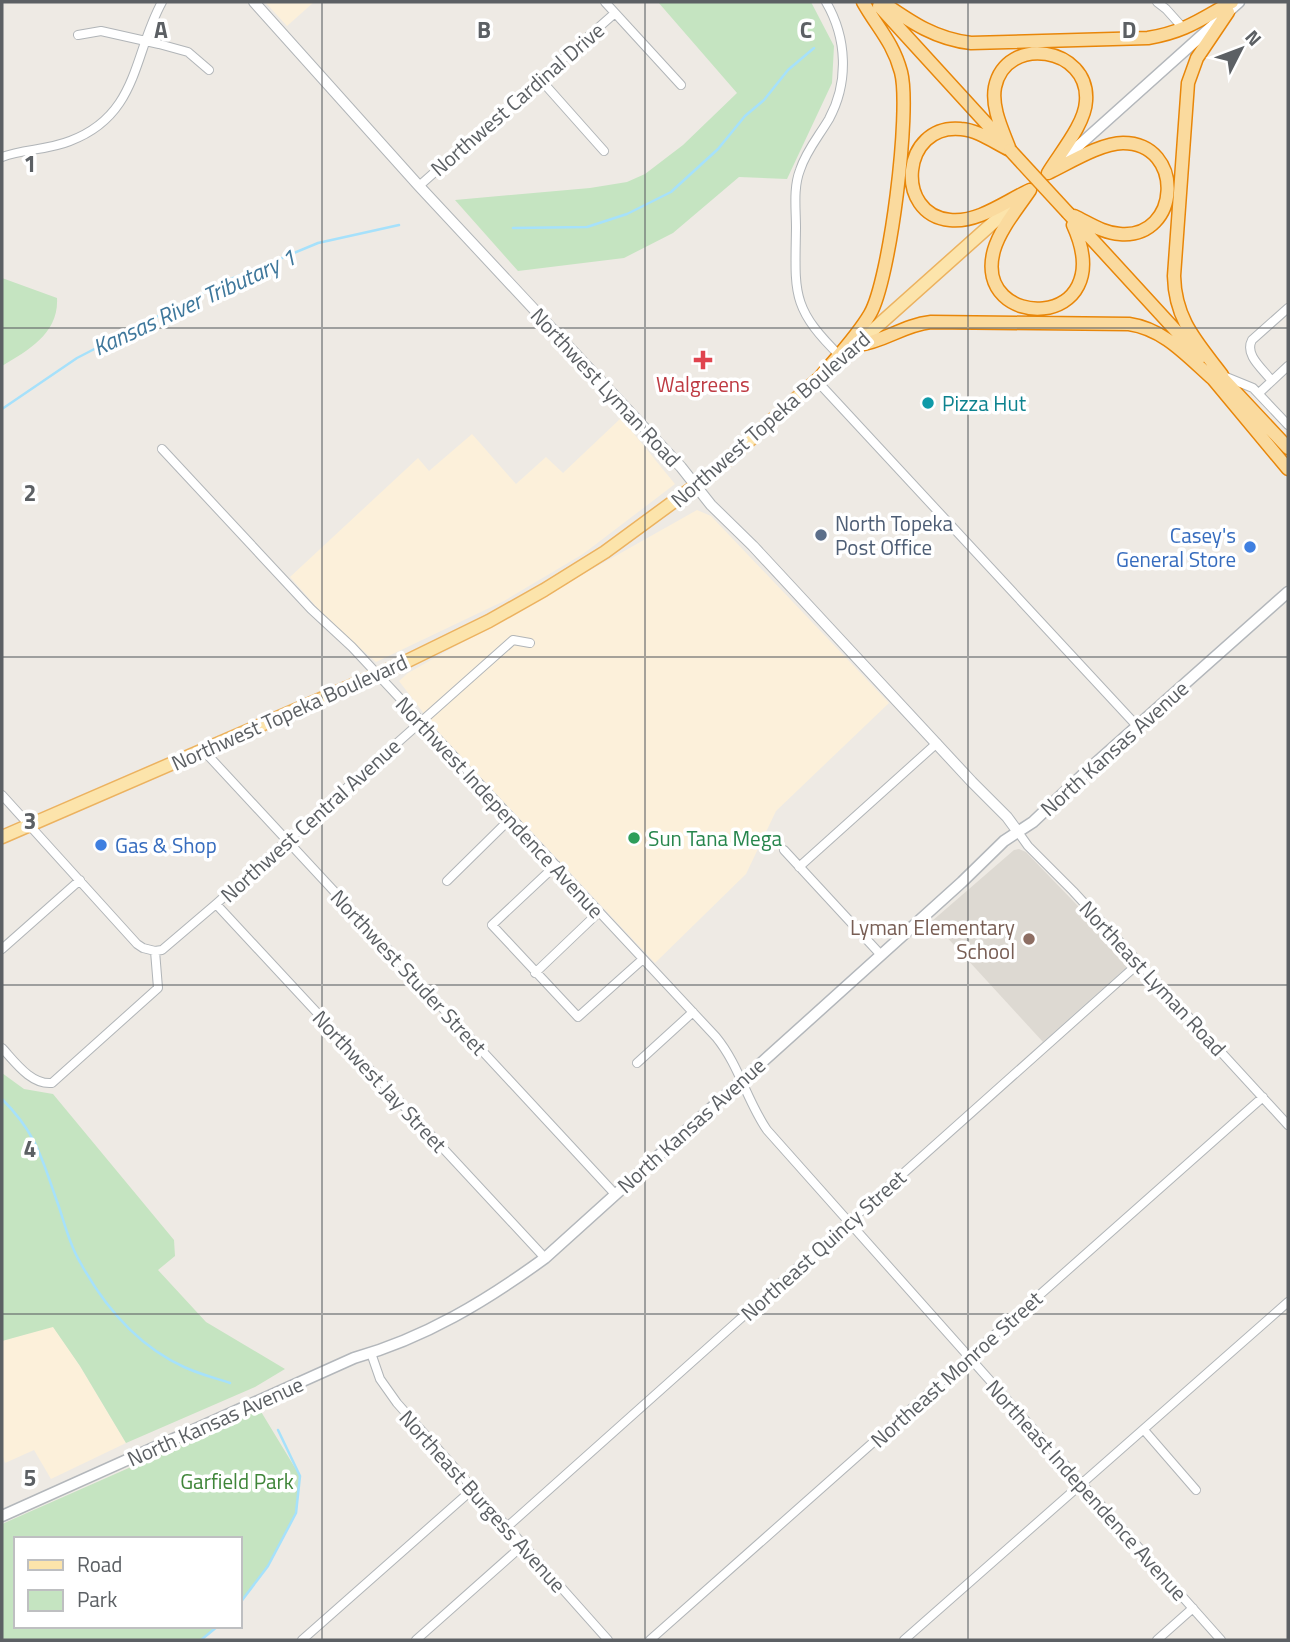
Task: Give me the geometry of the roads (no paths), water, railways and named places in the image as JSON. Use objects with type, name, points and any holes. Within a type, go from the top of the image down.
[{"type":"highway","points":[[817,381],[841,357],[870,315],[883,282],[900,156],[905,105],[903,80],[887,36],[863,2]]},
{"type":"highway","points":[[875,2],[1218,377],[1288,448]]},
{"type":"highway","points":[[882,2],[921,29],[945,39],[971,43],[1148,38],[1184,30],[1230,7]]},
{"type":"highway","points":[[1230,7],[1197,58],[1188,83],[1175,292],[1187,329],[1218,377],[1288,469]]},
{"type":"highway","points":[[1010,150],[996,105],[999,78],[1010,64],[1023,56],[1038,52],[1059,56],[1068,61],[1080,76],[1086,101],[1082,119],[1048,173]]},
{"type":"highway","points":[[1010,150],[962,129],[950,129],[936,134],[922,146],[913,159],[911,174],[914,190],[921,203],[930,211],[950,220],[975,217],[1030,190]]},
{"type":"highway","points":[[1048,173],[1105,146],[1123,143],[1133,144],[1154,154],[1161,162],[1168,178],[1169,189],[1165,205],[1153,223],[1142,230],[1131,234],[1110,233],[1068,213]]},
{"type":"highway","points":[[1030,190],[999,237],[994,251],[996,282],[1012,302],[1022,307],[1042,310],[1058,305],[1073,293],[1082,272],[1083,251],[1068,213]]},
{"type":"highway","points":[[858,345],[869,344],[910,325],[931,322],[1129,324],[1146,327],[1165,337],[1218,377]]},
{"type":"main road","name":"Northwest Topeka Boulevard","points":[[841,357],[858,345],[1230,7],[1239,2]]},
{"type":"main road","name":"Northwest Topeka Boulevard","points":[[2,837],[376,675],[477,627],[544,590],[605,552],[696,486],[817,381]]},
{"type":"main road","name":"North Kansas Avenue","points":[[2,1516],[355,1358],[440,1325],[491,1296],[545,1258],[1004,841],[1033,822],[1288,592]]},
{"type":"street","points":[[2,157],[72,141],[100,123],[128,89],[162,2]]},
{"type":"street","name":"Northwest Lyman Road","points":[[254,2],[419,186],[681,467],[711,505],[753,545],[1018,832]]},
{"type":"street","points":[[605,2],[681,85]]},
{"type":"street","points":[[826,2],[840,36],[843,71],[833,109],[805,158],[797,180],[795,287],[809,323],[841,357]]},
{"type":"street","points":[[1157,2],[1184,30]]},
{"type":"street","name":"Northwest Cardinal Drive","points":[[419,186],[615,13]]},
{"type":"street","points":[[78,35],[102,31],[146,40],[188,52],[209,70]]},
{"type":"street","points":[[540,79],[604,151]]},
{"type":"street","points":[[1272,381],[1250,354],[1248,346],[1287,311]]},
{"type":"street","points":[[1259,393],[1288,366]]},
{"type":"street","points":[[1218,377],[1259,393],[1288,425]]},
{"type":"street","points":[[817,381],[1137,726]]},
{"type":"street","name":"Northwest Independence Avenue","points":[[162,449],[693,1012],[723,1045],[741,1081]]},
{"type":"street","name":"Northwest Central Avenue","points":[[155,951],[162,950],[216,904],[513,640],[530,643]]},
{"type":"street","points":[[799,867],[937,743]]},
{"type":"street","name":"Northwest Studer Street","points":[[203,750],[615,1194]]},
{"type":"street","points":[[2,794],[137,944],[155,951],[158,988],[52,1083],[47,1084],[25,1073],[2,1048]]},
{"type":"street","points":[[447,881],[511,818]]},
{"type":"street","name":"Northeast Lyman Road","points":[[1018,832],[1028,846],[1139,962],[1288,1125]]},
{"type":"street","points":[[784,850],[881,955]]},
{"type":"street","points":[[556,865],[492,925],[535,973],[578,1017],[643,959]]},
{"type":"street","points":[[2,949],[80,880]]},
{"type":"street","name":"Northwest Jay Street","points":[[216,904],[545,1258]]},
{"type":"street","points":[[535,973],[599,912]]},
{"type":"street","name":"Northeast Quincy Street","points":[[507,1527],[1139,962]]},
{"type":"street","points":[[637,1063],[693,1012]]},
{"type":"street","name":"Northeast Independence Avenue","points":[[741,1081],[767,1130],[1221,1640]]},
{"type":"street","name":"Northeast Monroe Street","points":[[650,1640],[1263,1097]]},
{"type":"street","points":[[904,1640],[1288,1302]]},
{"type":"street","name":"Northeast Burgess Avenue","points":[[372,1353],[380,1379],[389,1393],[608,1640]]},
{"type":"street","points":[[1144,1430],[1196,1490]]},
{"type":"street","points":[[302,1640],[473,1489]]},
{"type":"street","points":[[416,1640],[523,1545]]},
{"type":"street","points":[[1157,1640],[1193,1608]]},
{"type":"waterway","name":"Kansas River Tributary 1","points":[[513,228],[587,227],[627,214],[671,192],[718,149],[788,70],[814,48]]},
{"type":"waterway","name":"Kansas River Tributary 1","points":[[2,409],[77,358],[224,282],[318,243],[399,225]]},
{"type":"waterway","points":[[2,1099],[24,1124],[31,1137],[43,1162],[73,1249],[111,1309],[137,1336],[167,1358],[230,1383]]},
{"type":"waterway","name":"Kansas River Tributary 1","points":[[242,1600],[268,1566],[296,1513],[300,1476],[278,1430]]},
{"type":"waterway","name":"Kansas River Tributary 1","points":[[201,1640],[216,1628]]},
{"type":"place","name":"Walgreens","points":[[703,360]]},
{"type":"place","name":"Pizza Hut","points":[[928,403]]},
{"type":"place","name":"North Topeka Post Office","points":[[821,535]]},
{"type":"place","name":"Casey's General Store","points":[[1250,547]]},
{"type":"place","name":"Sun Tana Mega","points":[[634,838]]},
{"type":"place","name":"Gas & Shop","points":[[101,845]]},
{"type":"place","name":"Lyman Elementary School","points":[[1029,939]]},
{"type":"park label","name":"Garfield Park","points":[[237,1481]]}]
